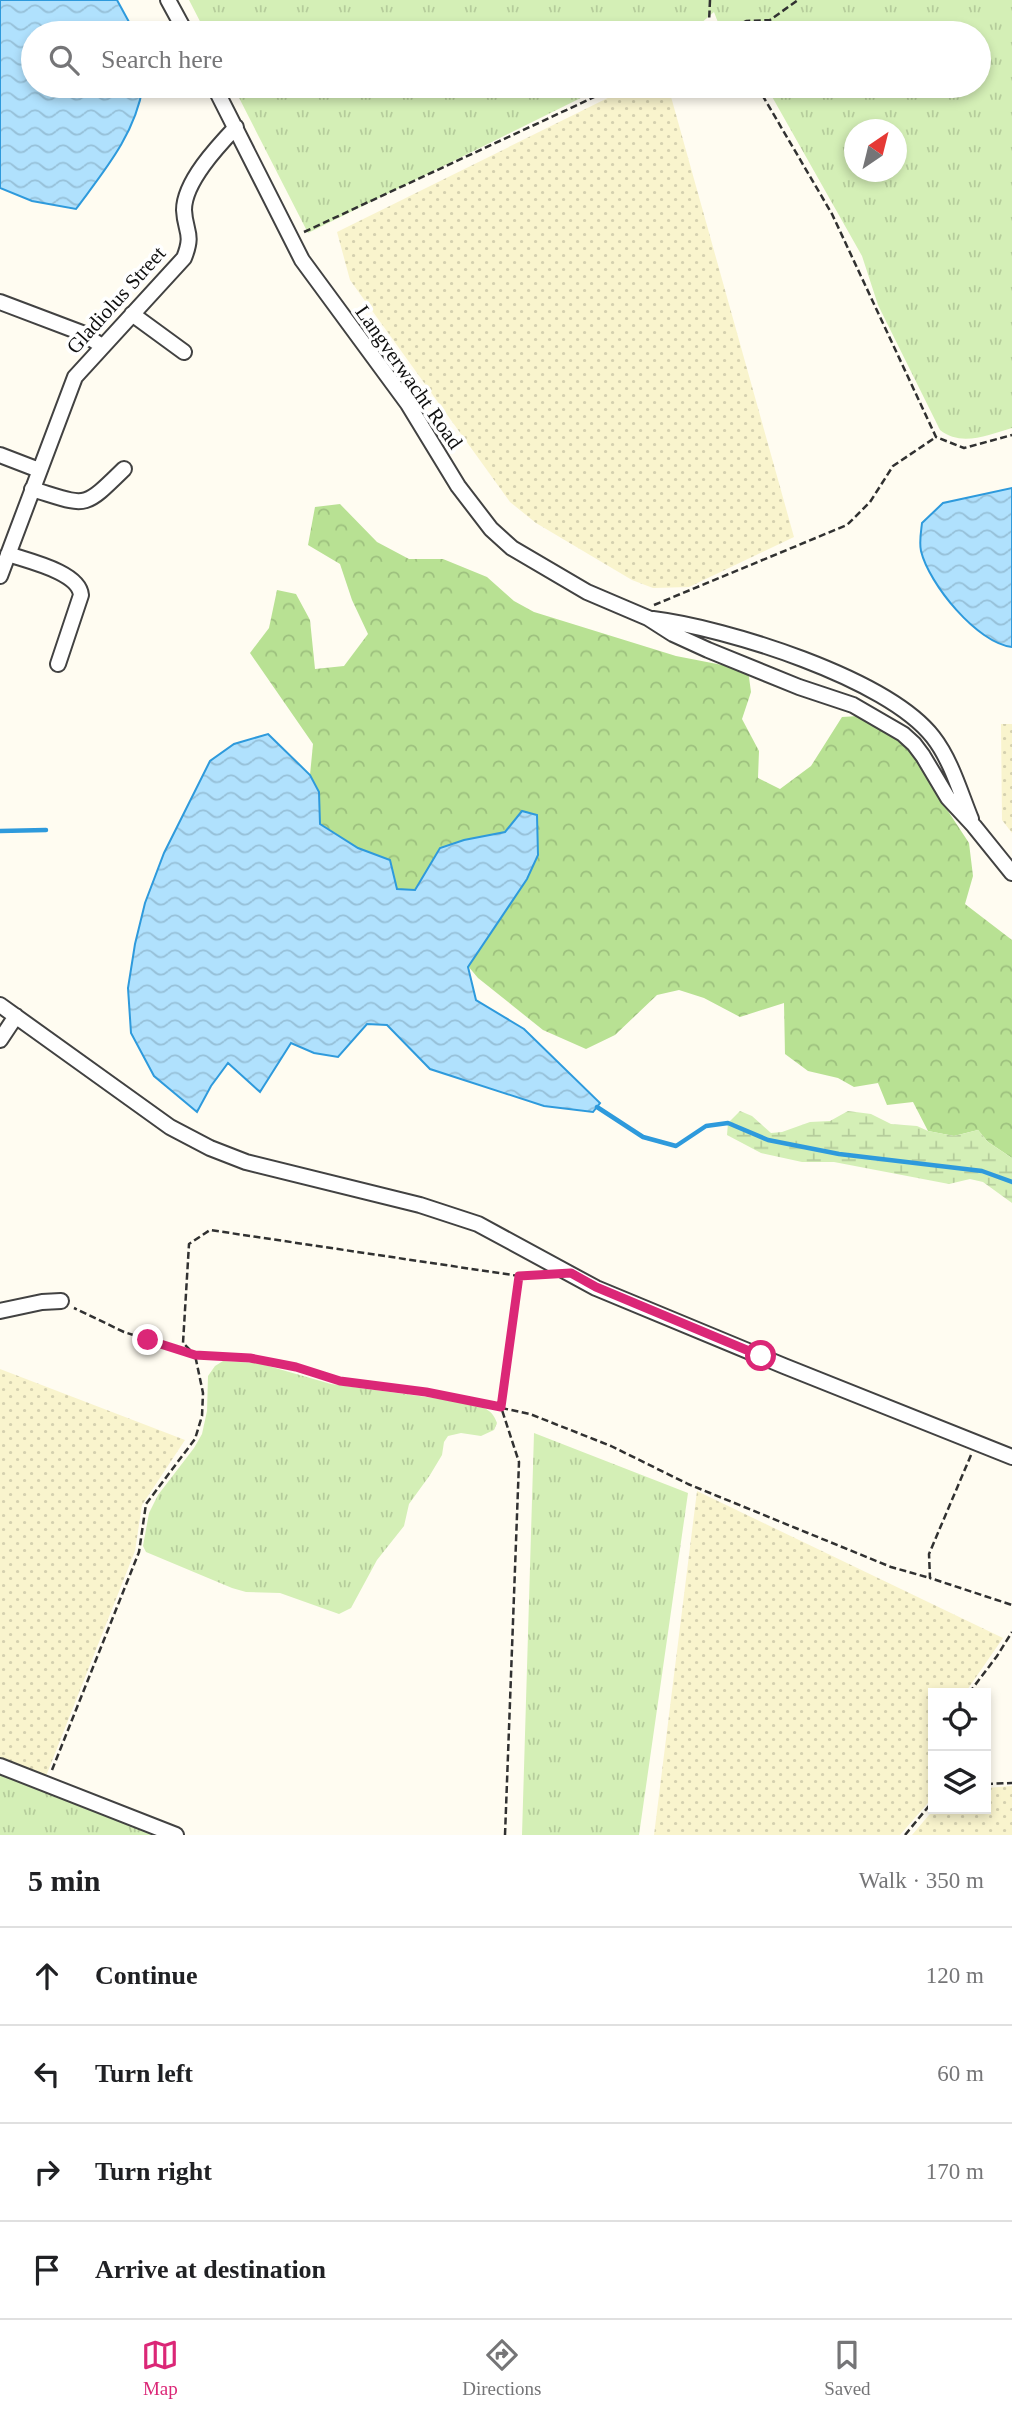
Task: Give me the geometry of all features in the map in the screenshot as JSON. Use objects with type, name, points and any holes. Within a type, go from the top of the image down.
[{"type":"street","points":[[168,0],[179,21]]},
{"type":"street","name":"Langverwacht Road","points":[[220,98],[290,239],[310,271],[408,404],[458,486],[491,529],[512,548],[542,567],[587,592],[646,617],[673,634],[874,715],[914,744],[948,798],[974,825],[1012,873]]},
{"type":"street","name":"Gladiolus Street","points":[[0,576],[75,377],[184,258],[190,234],[184,211],[186,196],[216,148],[236,127]]},
{"type":"street","points":[[0,302],[82,334],[102,346]]},
{"type":"street","points":[[132,314],[184,352]]},
{"type":"street","points":[[0,455],[39,470]]},
{"type":"street","points":[[32,489],[74,502],[84,502],[94,498],[124,469]]},
{"type":"street","points":[[8,554],[66,575],[80,588],[58,663]]},
{"type":"street","name":"Langverwacht Road","points":[[646,617],[676,622],[775,649],[893,702],[933,736],[943,752],[974,825]]},
{"type":"street","points":[[0,1005],[170,1127],[209,1148],[246,1162],[420,1205],[478,1224],[596,1287],[1012,1457]]},
{"type":"street","points":[[0,1040],[16,1016]]},
{"type":"street","points":[[0,1311],[61,1301]]},
{"type":"street","points":[[0,1766],[176,1835]]},
{"type":"path","points":[[709,21],[710,0]]},
{"type":"path","points":[[746,21],[770,20],[798,0]]},
{"type":"path","points":[[290,239],[592,98]]},
{"type":"path","points":[[764,98],[832,214],[936,438],[964,448],[1012,435]]},
{"type":"path","points":[[646,617],[648,607],[847,526],[870,502],[893,466],[936,438]]},
{"type":"path","points":[[47,1784],[139,1552],[146,1504],[195,1438],[202,1416],[203,1393],[195,1355],[183,1343],[189,1244],[210,1230],[519,1276],[545,1275]]},
{"type":"path","points":[[505,1835],[519,1462],[501,1407],[519,1276]]},
{"type":"path","points":[[61,1301],[124,1332],[195,1355],[250,1358],[296,1367],[340,1381],[426,1392],[542,1418],[611,1446],[713,1494],[891,1567],[1012,1605]]},
{"type":"path","points":[[930,1578],[929,1554],[976,1443]]},
{"type":"path","points":[[973,1688],[998,1656],[1012,1632]]},
{"type":"path","points":[[991,1784],[1012,1783]]},
{"type":"path","points":[[905,1835],[928,1807]]},
{"type":"shaded area","points":[[608,98],[671,98],[794,537],[689,587],[653,588],[632,580],[536,523],[510,502],[350,280],[337,232]]},
{"type":"shaded area","points":[[1001,724],[1012,724],[1012,833],[1002,820]]},
{"type":"shaded area","points":[[0,1369],[185,1440],[142,1505],[135,1551],[46,1776],[0,1758]]},
{"type":"shaded area","points":[[697,1491],[1003,1638],[968,1688],[928,1688],[928,1803],[900,1835],[654,1835]]},
{"type":"shaded area","points":[[1012,1786],[1012,1835],[912,1835],[930,1814],[991,1814],[991,1788]]},
{"type":"green space","points":[[189,0],[1012,0],[1012,428],[966,439],[948,435],[940,430],[878,305],[862,256],[773,98],[991,98],[991,21],[717,21],[714,12],[704,21],[200,21]]},
{"type":"green space","points":[[239,98],[581,98],[308,233]]},
{"type":"green space","points":[[340,504],[377,542],[409,559],[443,559],[487,577],[514,601],[534,612],[676,656],[748,670],[751,692],[742,719],[759,751],[758,778],[780,789],[811,766],[842,717],[875,715],[911,740],[944,805],[969,843],[973,876],[965,904],[1012,940],[1012,1158],[988,1142],[978,1130],[954,1136],[928,1131],[913,1102],[887,1105],[878,1083],[854,1087],[838,1078],[808,1071],[785,1054],[784,1003],[740,1017],[704,998],[679,990],[657,995],[615,1035],[586,1049],[543,1030],[478,978],[468,966],[491,931],[522,811],[505,832],[440,848],[415,890],[397,889],[390,860],[358,848],[320,824],[319,792],[310,775],[313,744],[250,653],[269,628],[277,590],[296,594],[310,620],[315,669],[344,666],[368,634],[352,600],[340,564],[308,545],[315,507]]},
{"type":"green space","points":[[740,1111],[752,1116],[771,1133],[810,1122],[830,1121],[848,1111],[871,1114],[891,1124],[917,1126],[954,1136],[978,1130],[988,1142],[1012,1158],[1012,1203],[983,1182],[970,1179],[949,1184],[834,1162],[802,1162],[761,1153],[727,1135],[728,1123]]},
{"type":"green space","points":[[223,1361],[258,1363],[331,1384],[463,1402],[488,1410],[497,1423],[494,1430],[481,1436],[461,1433],[448,1436],[442,1455],[409,1504],[404,1526],[377,1560],[351,1608],[339,1614],[280,1593],[246,1592],[232,1588],[146,1552],[143,1546],[149,1513],[158,1495],[202,1434],[207,1411],[208,1376],[215,1366]]},
{"type":"green space","points":[[534,1433],[688,1493],[639,1835],[522,1835]]},
{"type":"green space","points":[[0,1772],[163,1835],[0,1835]]},
{"type":"water","points":[[0,0],[117,0],[128,21],[21,21],[21,98],[140,98],[133,121],[117,152],[76,209],[32,201],[0,188]]},
{"type":"water","points":[[1012,488],[1012,647],[984,635],[956,610],[934,579],[920,544],[922,523],[943,503]]},
{"type":"water","points":[[268,734],[310,775],[319,792],[320,824],[358,848],[390,860],[397,889],[415,890],[440,848],[505,832],[522,811],[537,815],[538,855],[527,879],[468,967],[476,1000],[524,1029],[600,1103],[593,1112],[544,1106],[430,1069],[387,1025],[367,1024],[338,1057],[314,1053],[291,1043],[260,1092],[228,1063],[197,1112],[154,1076],[131,1033],[128,988],[145,903],[164,853],[210,761],[234,744]]},
{"type":"waterway","points":[[0,831],[46,830]]},
{"type":"waterway","points":[[597,1107],[643,1137],[676,1146],[706,1126],[728,1123],[768,1140],[839,1154],[982,1171],[1012,1182]]},
{"type":"route","points":[[148,1340],[195,1355],[250,1358],[296,1367],[340,1381],[426,1392],[501,1407],[519,1276],[571,1273],[596,1287],[761,1356]]}]
